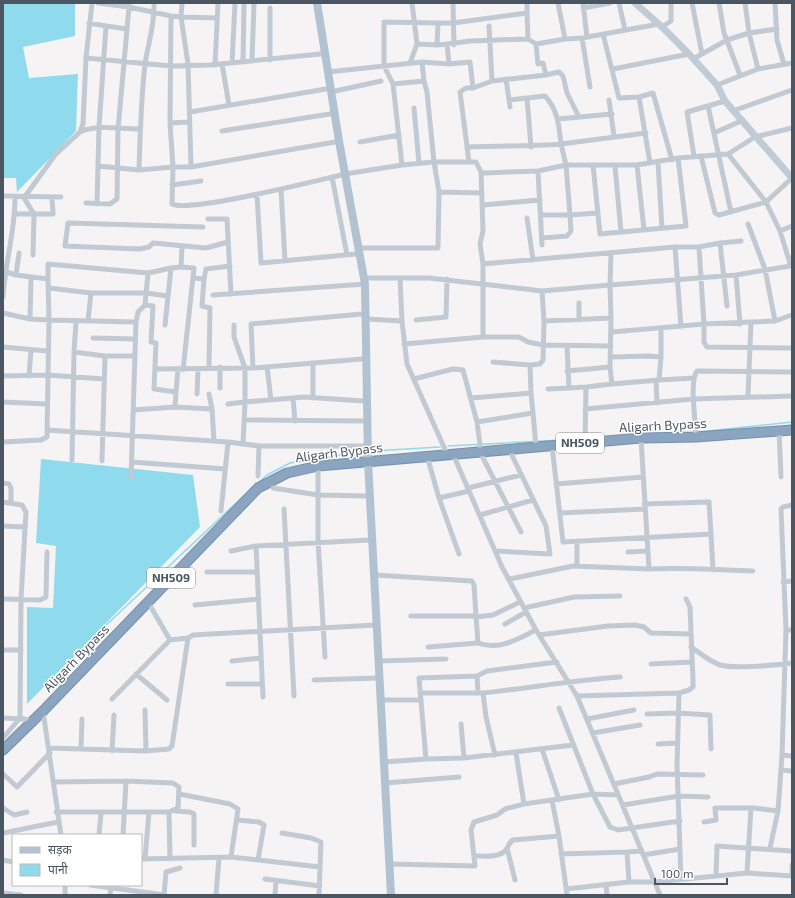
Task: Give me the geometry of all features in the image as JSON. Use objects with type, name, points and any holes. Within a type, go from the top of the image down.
[{"type":"highway","name":"Aligarh Bypass","points":[[3,750],[27,720],[43,712],[258,488],[287,473],[318,466],[450,454],[480,449],[509,449],[535,444],[552,446],[585,440],[641,438],[696,433],[792,430]]},
{"type":"main road","points":[[313,3],[320,54],[328,90],[335,142],[343,175]]},
{"type":"main road","points":[[317,3],[328,72],[328,90]]},
{"type":"main road","points":[[331,110],[343,175],[354,252],[363,282],[366,496],[372,597],[375,609]]},
{"type":"main road","points":[[365,349],[362,359],[364,446],[374,575],[391,895]]},
{"type":"street","points":[[80,132],[83,124],[88,23],[92,3]]},
{"type":"street","points":[[98,3],[129,5],[171,16],[217,18]]},
{"type":"street","points":[[139,170],[139,129],[154,3]]},
{"type":"street","points":[[182,3],[181,16],[188,64],[191,167]]},
{"type":"street","points":[[215,65],[218,3]]},
{"type":"street","points":[[232,63],[235,3]]},
{"type":"street","points":[[252,61],[254,3]]},
{"type":"street","points":[[410,63],[417,44],[412,3]]},
{"type":"street","points":[[453,3],[454,44]]},
{"type":"street","points":[[527,3],[528,39]]},
{"type":"street","points":[[558,3],[565,39]]},
{"type":"street","points":[[590,87],[584,37],[583,5],[610,3]]},
{"type":"street","points":[[619,3],[625,30]]},
{"type":"street","points":[[635,3],[691,56],[717,85],[725,101],[741,121],[792,178],[766,202],[719,215],[715,213],[702,156]]},
{"type":"street","points":[[692,3],[702,54]]},
{"type":"street","points":[[719,3],[722,23],[740,75]]},
{"type":"street","points":[[745,3],[749,33],[758,69]]},
{"type":"street","points":[[775,3],[778,40],[784,64]]},
{"type":"street","points":[[417,44],[437,45],[528,39],[536,44],[661,26],[671,21],[670,4]]},
{"type":"street","points":[[86,203],[110,204],[117,198],[118,129],[129,5]]},
{"type":"street","points":[[243,62],[244,5]]},
{"type":"street","points":[[270,8],[270,60]]},
{"type":"street","points":[[402,165],[393,84],[384,66],[384,22],[453,23],[528,13]]},
{"type":"street","points":[[171,16],[170,123],[172,204],[176,206],[257,195],[332,177],[402,165],[434,162],[476,162],[481,172],[483,205],[483,231],[480,244],[482,264],[483,337]]},
{"type":"street","points":[[437,45],[438,22]]},
{"type":"street","points":[[88,23],[127,29]]},
{"type":"street","points":[[97,204],[99,127],[106,26]]},
{"type":"street","points":[[489,26],[492,80]]},
{"type":"street","points":[[613,69],[702,54],[727,40],[749,33],[777,29]]},
{"type":"street","points":[[603,34],[613,69],[619,98],[639,97],[653,93],[672,160]]},
{"type":"street","points":[[447,44],[449,64]]},
{"type":"street","points":[[536,44],[538,64],[543,63],[546,75]]},
{"type":"street","points":[[86,58],[171,66],[188,64],[215,65],[320,54]]},
{"type":"street","points":[[328,72],[422,62],[449,64],[470,62],[473,88]]},
{"type":"street","points":[[257,195],[261,263],[285,262],[354,252],[438,248],[438,192],[427,92],[424,82],[422,62]]},
{"type":"street","points":[[717,85],[758,69],[792,63]]},
{"type":"street","points":[[222,64],[229,105]]},
{"type":"street","points":[[469,162],[460,92],[466,88],[473,88],[492,80],[546,75],[559,72],[563,76],[567,93],[579,117]]},
{"type":"street","points":[[506,79],[510,107]]},
{"type":"street","points":[[190,112],[381,81]]},
{"type":"street","points":[[393,84],[424,82]]},
{"type":"street","points":[[733,111],[792,90]]},
{"type":"street","points":[[509,100],[545,96],[551,103],[558,119],[561,144],[566,165],[570,235],[542,238]]},
{"type":"street","points":[[639,97],[650,163]]},
{"type":"street","points":[[527,98],[531,146]]},
{"type":"street","points":[[608,100],[612,114],[614,136]]},
{"type":"street","points":[[694,156],[687,112],[725,101]]},
{"type":"street","points":[[708,106],[732,212]]},
{"type":"street","points":[[414,108],[419,163]]},
{"type":"street","points":[[222,131],[331,110]]},
{"type":"street","points":[[558,119],[612,114]]},
{"type":"street","points":[[714,133],[741,121]]},
{"type":"street","points":[[170,123],[189,122]]},
{"type":"street","points":[[24,198],[55,155],[80,132],[87,128],[99,127],[139,129]]},
{"type":"street","points":[[481,172],[538,171],[566,165],[637,165],[694,156],[728,154],[755,137],[792,128]]},
{"type":"street","points":[[467,147],[509,144],[531,146],[561,144],[646,133]]},
{"type":"street","points":[[360,142],[399,135]]},
{"type":"street","points":[[98,166],[139,170],[191,167],[335,142]]},
{"type":"street","points":[[213,295],[400,278],[447,280],[542,291],[736,275],[766,269],[791,268],[791,259],[766,202],[728,154]]},
{"type":"street","points":[[593,165],[600,234],[686,226],[678,158]]},
{"type":"street","points":[[658,162],[662,228]]},
{"type":"street","points":[[637,165],[644,230]]},
{"type":"street","points":[[616,166],[621,232]]},
{"type":"street","points":[[538,171],[542,245]]},
{"type":"street","points":[[332,177],[354,252]]},
{"type":"street","points":[[172,185],[201,181]]},
{"type":"street","points":[[281,189],[285,262]]},
{"type":"street","points":[[438,192],[482,193]]},
{"type":"street","points":[[3,196],[15,198],[61,197]]},
{"type":"street","points":[[15,214],[53,214],[52,197]]},
{"type":"street","points":[[3,297],[4,271],[15,214],[15,198]]},
{"type":"street","points":[[24,198],[34,214],[33,255]]},
{"type":"street","points":[[483,205],[540,200]]},
{"type":"street","points":[[541,215],[598,213]]},
{"type":"street","points":[[527,218],[533,260]]},
{"type":"street","points":[[208,219],[228,220],[231,294]]},
{"type":"street","points":[[203,227],[68,223],[65,246],[140,249],[149,247],[154,243],[206,248],[228,242]]},
{"type":"street","points":[[748,224],[766,269],[775,321]]},
{"type":"street","points":[[780,231],[792,226]]},
{"type":"street","points":[[482,264],[674,247],[699,247],[741,241]]},
{"type":"street","points":[[720,243],[727,306]]},
{"type":"street","points":[[181,267],[182,246]]},
{"type":"street","points":[[674,247],[681,327]]},
{"type":"street","points":[[699,247],[704,342],[707,347],[792,348]]},
{"type":"street","points":[[16,275],[19,253]]},
{"type":"street","points":[[611,253],[610,285],[612,332],[610,367],[612,384]]},
{"type":"street","points":[[3,442],[41,440],[47,437],[47,351],[49,320],[48,264],[148,273],[171,268],[194,268],[175,408]]},
{"type":"street","points":[[209,368],[210,308],[202,306],[206,269],[230,266]]},
{"type":"street","points":[[165,324],[171,268]]},
{"type":"street","points":[[4,271],[30,278],[48,279]]},
{"type":"street","points":[[131,478],[136,322],[138,312],[145,305],[148,273]]},
{"type":"street","points":[[736,275],[740,324]]},
{"type":"street","points":[[30,278],[30,319]]},
{"type":"street","points":[[192,278],[204,279]]},
{"type":"street","points":[[400,278],[402,321],[407,364],[520,602],[577,696],[660,895]]},
{"type":"street","points":[[416,320],[446,317],[447,280]]},
{"type":"street","points":[[49,288],[91,293],[146,293],[168,296]]},
{"type":"street","points":[[493,362],[530,365],[540,364],[543,360],[544,322],[542,291]]},
{"type":"street","points":[[88,322],[91,293]]},
{"type":"street","points":[[579,303],[579,320]]},
{"type":"street","points":[[145,305],[153,306],[151,342],[156,343],[154,389],[176,392]]},
{"type":"street","points":[[3,313],[30,319],[76,322],[136,322]]},
{"type":"street","points":[[612,332],[661,329],[704,324],[740,324],[775,321],[792,315]]},
{"type":"street","points":[[254,368],[251,324],[364,317],[402,321]]},
{"type":"street","points":[[544,322],[611,318]]},
{"type":"street","points":[[72,460],[76,322]]},
{"type":"street","points":[[748,396],[752,347],[751,322]]},
{"type":"street","points":[[234,325],[234,337],[245,368],[245,420],[243,444]]},
{"type":"street","points":[[657,403],[657,380],[661,357],[661,329]]},
{"type":"street","points":[[404,344],[483,337],[519,338],[528,342],[543,345],[610,346]]},
{"type":"street","points":[[93,338],[135,339]]},
{"type":"street","points":[[567,346],[569,388]]},
{"type":"street","points":[[3,347],[47,351]]},
{"type":"street","points":[[29,376],[31,350]]},
{"type":"street","points":[[74,352],[105,356],[135,356]]},
{"type":"street","points":[[102,461],[105,356]]},
{"type":"street","points":[[611,357],[661,357]]},
{"type":"street","points":[[155,369],[198,370],[220,367],[254,368],[362,359]]},
{"type":"street","points":[[313,363],[313,398]]},
{"type":"street","points":[[530,365],[535,444]]},
{"type":"street","points":[[220,367],[220,388]]},
{"type":"street","points":[[267,367],[271,400]]},
{"type":"street","points":[[567,371],[610,367]]},
{"type":"street","points":[[414,379],[453,369],[463,370],[477,422],[480,449],[521,532]]},
{"type":"street","points":[[197,394],[198,370]]},
{"type":"street","points":[[696,433],[693,399],[694,378],[696,371],[749,373],[792,372]]},
{"type":"street","points":[[3,376],[47,375],[104,378]]},
{"type":"street","points":[[548,389],[694,378]]},
{"type":"street","points":[[585,440],[586,387]]},
{"type":"street","points":[[471,398],[531,393]]},
{"type":"street","points":[[209,394],[212,409],[214,441]]},
{"type":"street","points":[[585,409],[693,399],[748,396],[792,396]]},
{"type":"street","points":[[228,404],[292,398],[363,401]]},
{"type":"street","points":[[292,398],[295,422]]},
{"type":"street","points":[[3,402],[47,404]]},
{"type":"street","points":[[134,410],[175,408],[212,409]]},
{"type":"street","points":[[477,422],[534,413]]},
{"type":"street","points":[[245,420],[295,422],[364,421]]},
{"type":"street","points":[[47,430],[73,433],[228,442],[259,446],[364,446]]},
{"type":"street","points":[[779,431],[781,477]]},
{"type":"street","points":[[641,438],[649,569]]},
{"type":"street","points":[[221,511],[228,442]]},
{"type":"street","points":[[258,476],[259,446]]},
{"type":"street","points":[[552,446],[563,542],[711,534]]},
{"type":"street","points":[[495,551],[550,554],[546,526],[509,449]]},
{"type":"street","points":[[427,456],[439,498],[459,554]]},
{"type":"street","points":[[132,462],[225,469]]},
{"type":"street","points":[[318,466],[318,541],[325,657]]},
{"type":"street","points":[[439,498],[495,481],[521,475]]},
{"type":"street","points":[[556,484],[643,477]]},
{"type":"street","points":[[3,483],[9,484],[11,488],[11,502]]},
{"type":"street","points":[[273,488],[318,495],[366,496]]},
{"type":"street","points":[[480,516],[533,500]]},
{"type":"street","points":[[3,502],[11,502],[25,508],[21,599],[21,650],[27,720]]},
{"type":"street","points":[[560,513],[709,502],[713,570]]},
{"type":"street","points":[[770,848],[778,811],[782,755],[786,630],[781,509],[792,505]]},
{"type":"street","points":[[284,509],[294,696]]},
{"type":"street","points":[[3,526],[25,527]]},
{"type":"street","points":[[231,551],[256,546],[318,541],[369,540]]},
{"type":"street","points":[[577,541],[577,566]]},
{"type":"street","points":[[256,546],[256,572],[261,631],[263,697]]},
{"type":"street","points":[[628,552],[647,551]]},
{"type":"street","points":[[3,599],[40,600],[46,597],[47,552]]},
{"type":"street","points":[[510,579],[577,566],[649,569],[690,568],[753,571]]},
{"type":"street","points":[[207,572],[256,572]]},
{"type":"street","points":[[374,575],[472,581],[478,643]]},
{"type":"street","points":[[783,582],[792,581]]},
{"type":"street","points":[[505,624],[525,610],[574,597],[620,596]]},
{"type":"street","points":[[577,696],[678,694],[693,688],[690,607],[686,599]]},
{"type":"street","points":[[195,605],[259,600]]},
{"type":"street","points":[[148,602],[170,640]]},
{"type":"street","points":[[411,616],[493,615],[520,602]]},
{"type":"street","points":[[112,699],[170,640],[188,638],[193,635],[376,625]]},
{"type":"street","points":[[428,647],[478,643],[488,647],[504,645],[537,632],[608,626],[635,625],[644,627],[650,633],[690,634]]},
{"type":"street","points":[[786,630],[792,630]]},
{"type":"street","points":[[3,774],[17,787],[50,750],[167,750],[172,746],[188,638]]},
{"type":"street","points":[[691,647],[711,661],[722,665],[792,663]]},
{"type":"street","points":[[3,650],[21,650]]},
{"type":"street","points":[[232,661],[261,658]]},
{"type":"street","points":[[378,661],[446,659]]},
{"type":"street","points":[[426,759],[419,678],[477,676],[487,671],[557,662]]},
{"type":"street","points":[[652,664],[691,662]]},
{"type":"street","points":[[136,674],[167,700]]},
{"type":"street","points":[[477,676],[495,755]]},
{"type":"street","points":[[420,693],[481,692],[569,683],[581,680],[620,677]]},
{"type":"street","points":[[314,680],[379,678]]},
{"type":"street","points":[[228,684],[262,684]]},
{"type":"street","points":[[678,694],[677,743],[681,879]]},
{"type":"street","points":[[380,700],[421,700]]},
{"type":"street","points":[[559,708],[593,794],[610,827],[618,830],[680,822]]},
{"type":"street","points":[[145,710],[146,751]]},
{"type":"street","points":[[587,719],[634,710]]},
{"type":"street","points":[[43,712],[55,782],[56,812],[61,834]]},
{"type":"street","points":[[648,714],[678,713],[710,715],[712,749]]},
{"type":"street","points":[[112,751],[114,715]]},
{"type":"street","points":[[3,718],[27,720]]},
{"type":"street","points":[[81,749],[82,718]]},
{"type":"street","points":[[3,738],[27,720]]},
{"type":"street","points":[[462,724],[464,758]]},
{"type":"street","points":[[593,733],[640,725]]},
{"type":"street","points":[[658,744],[677,743]]},
{"type":"street","points":[[384,762],[464,758],[573,745]]},
{"type":"street","points":[[542,749],[559,800]]},
{"type":"street","points":[[516,753],[524,804]]},
{"type":"street","points":[[782,755],[792,756]]},
{"type":"street","points":[[781,770],[792,771]]},
{"type":"street","points":[[614,784],[657,774],[703,775]]},
{"type":"street","points":[[385,783],[459,777]]},
{"type":"street","points":[[55,782],[126,781],[173,783],[179,787],[179,804],[176,811]]},
{"type":"street","points":[[123,834],[126,781]]},
{"type":"street","points":[[179,794],[235,805],[238,809],[231,857]]},
{"type":"street","points":[[390,864],[475,866],[475,856],[470,830],[474,822],[497,815],[505,809],[524,804],[593,794],[618,795]]},
{"type":"street","points":[[623,805],[679,796],[708,797]]},
{"type":"street","points":[[552,800],[559,836],[566,892],[606,884],[655,882],[747,873],[792,876],[792,865]]},
{"type":"street","points":[[3,808],[14,815],[27,812]]},
{"type":"street","points":[[704,822],[716,820],[715,808],[751,808],[778,811]]},
{"type":"street","points":[[747,873],[751,808]]},
{"type":"street","points":[[56,812],[190,812],[194,814],[194,845]]},
{"type":"street","points":[[149,812],[143,859],[231,857],[320,867]]},
{"type":"street","points":[[169,812],[170,859]]},
{"type":"street","points":[[99,834],[101,813]]},
{"type":"street","points":[[237,820],[259,822],[264,825],[258,860]]},
{"type":"street","points":[[3,833],[58,822]]},
{"type":"street","points":[[282,833],[311,838],[321,842],[319,895]]},
{"type":"street","points":[[475,856],[500,854],[507,848],[508,843],[513,840],[559,836]]},
{"type":"street","points":[[716,876],[717,846],[770,848],[792,851]]},
{"type":"street","points":[[507,848],[515,880]]},
{"type":"street","points":[[561,854],[643,853],[680,849]]},
{"type":"street","points":[[627,852],[629,882]]},
{"type":"street","points":[[216,895],[219,858]]},
{"type":"street","points":[[97,886],[140,893],[164,895],[166,872],[180,868]]},
{"type":"street","points":[[265,879],[320,886]]},
{"type":"street","points":[[275,895],[276,881]]},
{"type":"street","points":[[606,884],[607,895]]},
{"type":"street","points":[[110,895],[111,888]]},
{"type":"street","points":[[3,892],[21,895]]},
{"type":"water","points":[[3,3],[75,3],[75,36],[23,47],[29,78],[78,74],[76,131],[17,192],[16,178],[3,178]]},
{"type":"water","points":[[41,459],[193,475],[200,527],[27,704],[27,607],[53,608],[56,546],[36,543]]},
{"type":"waterway","points":[[689,433],[792,422]]},
{"type":"waterway","points":[[448,446],[581,439]]},
{"type":"waterway","points":[[373,451],[440,447]]},
{"type":"waterway","points":[[257,484],[267,475],[290,463],[360,452]]},
{"type":"waterway","points":[[70,659],[252,488]]}]
